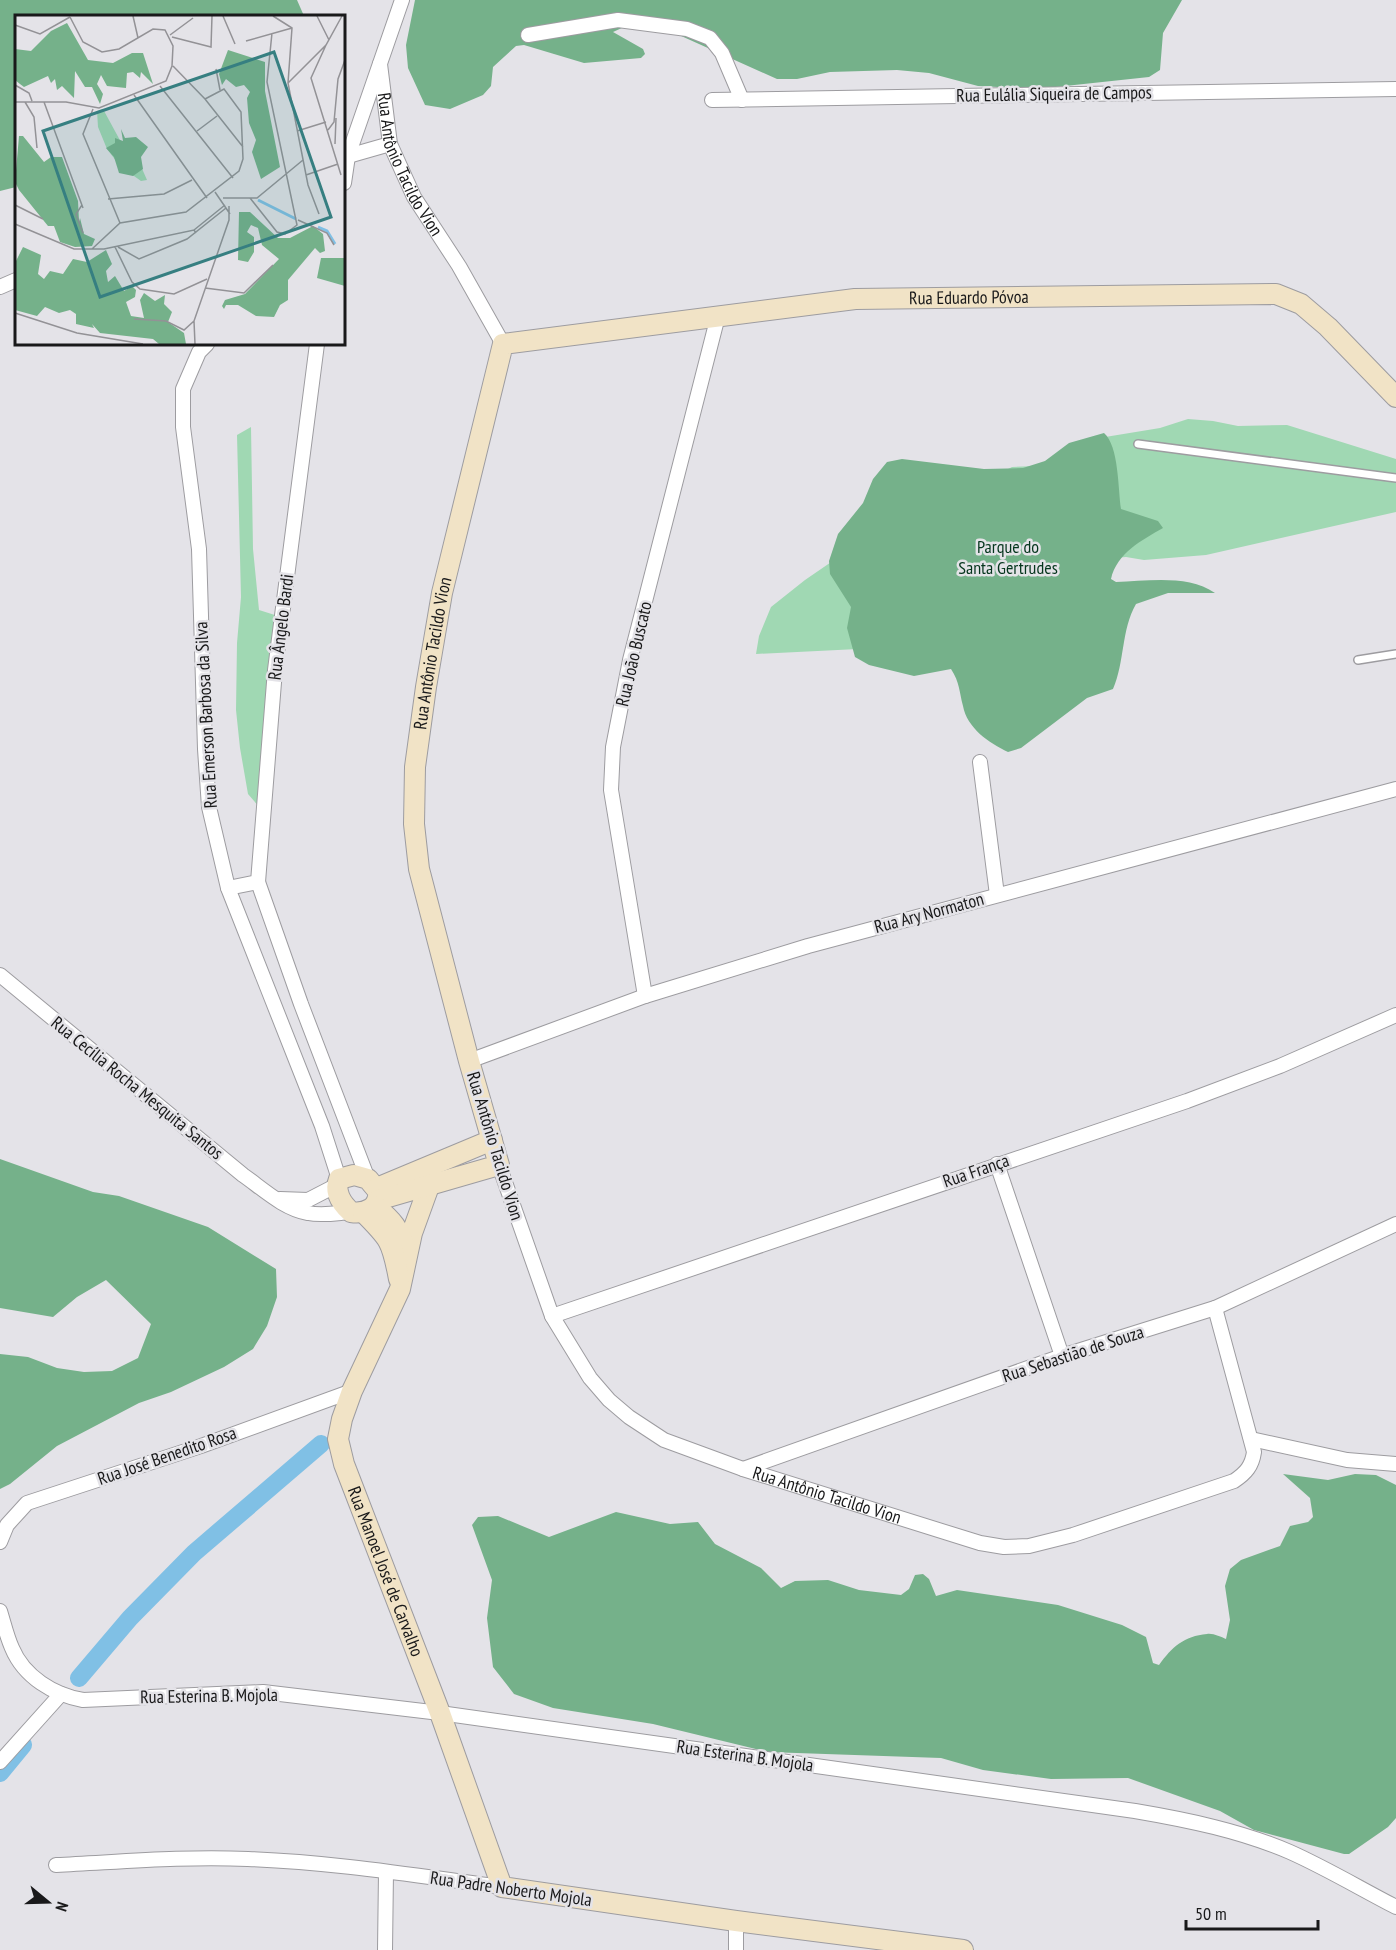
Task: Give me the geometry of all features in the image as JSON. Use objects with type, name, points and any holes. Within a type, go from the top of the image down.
[{"type":"street","points":[[345,176],[348,156],[402,0]]},
{"type":"street","points":[[528,35],[618,20],[687,29],[710,38],[722,53],[742,100]]},
{"type":"street","name":"Rua Antônio Tacildo Vion","points":[[380,64],[390,144],[414,197],[464,274],[503,344],[442,593],[426,687],[415,767],[414,824],[419,869],[469,1061],[499,1165],[552,1316],[590,1378],[609,1400],[629,1417],[664,1440],[743,1469],[980,1544],[1004,1547],[1029,1546],[1074,1535],[1234,1481],[1244,1474],[1252,1461],[1254,1452],[1215,1308]]},
{"type":"street","name":"Rua Eulália Siqueira de Campos","points":[[712,100],[1396,89]]},
{"type":"street","points":[[348,156],[390,144]]},
{"type":"street","points":[[0,287],[15,280]]},
{"type":"street","name":"Rua Eduardo Póvoa","points":[[503,344],[855,299],[1276,294],[1301,304],[1396,397]]},
{"type":"street","name":"Rua João Buscato","points":[[645,996],[611,790],[613,747],[630,660],[718,316]]},
{"type":"street","name":"Rua Emerson Barbosa da Silva","points":[[206,345],[199,352],[183,390],[183,427],[199,549],[209,807],[228,888],[322,1126],[338,1182]]},
{"type":"street","name":"Rua Ângelo Bardi","points":[[258,882],[275,670],[317,345]]},
{"type":"street","points":[[980,762],[997,896]]},
{"type":"street","name":"Rua Ary Normaton","points":[[469,1061],[645,996],[808,946],[1396,789]]},
{"type":"street","points":[[228,888],[258,882],[369,1199],[394,1250],[400,1289]]},
{"type":"street","name":"Rua Cecília Rocha Mesquita Santos","points":[[0,975],[243,1175],[277,1199],[296,1210],[310,1214],[369,1199]]},
{"type":"street","name":"Rua França","points":[[552,1316],[1187,1101],[1280,1066],[1396,1015]]},
{"type":"street","points":[[369,1199],[492,1140]]},
{"type":"street","points":[[997,1164],[1062,1356]]},
{"type":"street","points":[[338,1182],[340,1200],[369,1199],[429,1186],[499,1165]]},
{"type":"street","points":[[277,1199],[308,1200],[354,1175],[369,1199],[400,1232],[408,1256]]},
{"type":"street","name":"Rua Manoel José de Carvalho","points":[[429,1186],[412,1233],[400,1289],[352,1391],[338,1439],[344,1464],[440,1713],[502,1887]]},
{"type":"street","name":"Rua Sebastião de Souza","points":[[743,1469],[1062,1356],[1215,1308],[1396,1224]]},
{"type":"street","name":"Rua José Benedito Rosa","points":[[0,1542],[7,1525],[27,1503],[201,1446],[352,1391]]},
{"type":"street","points":[[1251,1439],[1347,1460],[1396,1464]]},
{"type":"street","points":[[0,1611],[12,1650],[22,1664],[38,1682],[61,1694],[0,1762]]},
{"type":"street","name":"Rua Esterina B. Mojola","points":[[61,1694],[83,1700],[263,1692],[440,1713],[1124,1809],[1189,1820],[1289,1852],[1396,1907]]},
{"type":"street","name":"Rua Padre Noberto Mojola","points":[[56,1865],[207,1858],[305,1862],[963,1950]]},
{"type":"street","points":[[385,1950],[386,1872]]},
{"type":"street","points":[[735,1950],[736,1921]]},
{"type":"lane","points":[[1138,444],[1396,478]]},
{"type":"lane","points":[[1358,660],[1396,654]]},
{"type":"green space","points":[[0,0],[297,0],[304,15],[15,15],[15,187],[0,191]]},
{"type":"green space","points":[[415,0],[1182,0],[1163,33],[1160,70],[1149,77],[1037,89],[978,86],[929,73],[897,70],[830,72],[797,79],[777,79],[679,35],[624,27],[613,32],[643,49],[645,54],[641,58],[584,63],[524,45],[516,46],[493,67],[491,86],[483,95],[450,109],[425,105],[408,68],[406,45]]},
{"type":"green space","name":"Parque do Santa Gertrudes","points":[[1188,419],[1238,426],[1287,425],[1396,459],[1396,512],[1206,555],[1144,560],[1126,557],[1093,560],[979,643],[756,654],[759,636],[771,607],[840,556],[1012,467],[1037,466],[1061,452],[1093,439],[1160,428]]},
{"type":"green space","points":[[251,427],[253,549],[259,610],[278,616],[260,808],[248,794],[236,710],[237,643],[241,597],[237,435]]},
{"type":"green space","points":[[1104,433],[1113,448],[1121,509],[1158,521],[1163,528],[1131,548],[1119,562],[1111,579],[1116,582],[1180,581],[1204,587],[1215,593],[1168,593],[1136,604],[1128,624],[1120,668],[1113,689],[1087,698],[1021,748],[1008,752],[986,739],[969,721],[965,714],[958,683],[951,669],[914,676],[869,665],[855,657],[847,628],[851,607],[830,574],[829,561],[838,534],[863,503],[873,479],[887,462],[902,459],[984,469],[1023,468],[1045,461],[1069,443]]},
{"type":"green space","points":[[0,1159],[93,1192],[119,1196],[208,1227],[276,1269],[277,1297],[267,1326],[253,1349],[224,1367],[171,1392],[139,1403],[57,1446],[10,1484],[0,1489],[0,1354],[28,1357],[57,1368],[84,1372],[112,1371],[138,1358],[151,1324],[106,1280],[77,1297],[53,1317],[0,1308]]},
{"type":"green space","points":[[1283,1474],[1328,1480],[1355,1474],[1376,1475],[1396,1485],[1396,1818],[1388,1827],[1349,1854],[1254,1830],[1220,1811],[1128,1778],[1051,1779],[983,1770],[941,1758],[768,1752],[653,1724],[553,1708],[514,1694],[493,1667],[487,1618],[492,1580],[472,1525],[478,1517],[498,1516],[549,1537],[616,1512],[670,1524],[698,1522],[715,1544],[761,1568],[781,1588],[795,1581],[828,1580],[859,1590],[901,1595],[909,1589],[915,1575],[923,1574],[929,1579],[936,1596],[957,1590],[1058,1605],[1122,1625],[1146,1637],[1153,1663],[1159,1665],[1174,1648],[1192,1637],[1209,1634],[1226,1639],[1230,1620],[1225,1586],[1230,1569],[1241,1560],[1280,1546],[1290,1526],[1308,1522],[1313,1517],[1310,1498]]},
{"type":"waterway","points":[[79,1678],[130,1618],[194,1553],[321,1444]]},
{"type":"waterway","points":[[0,1773],[23,1745]]}]
